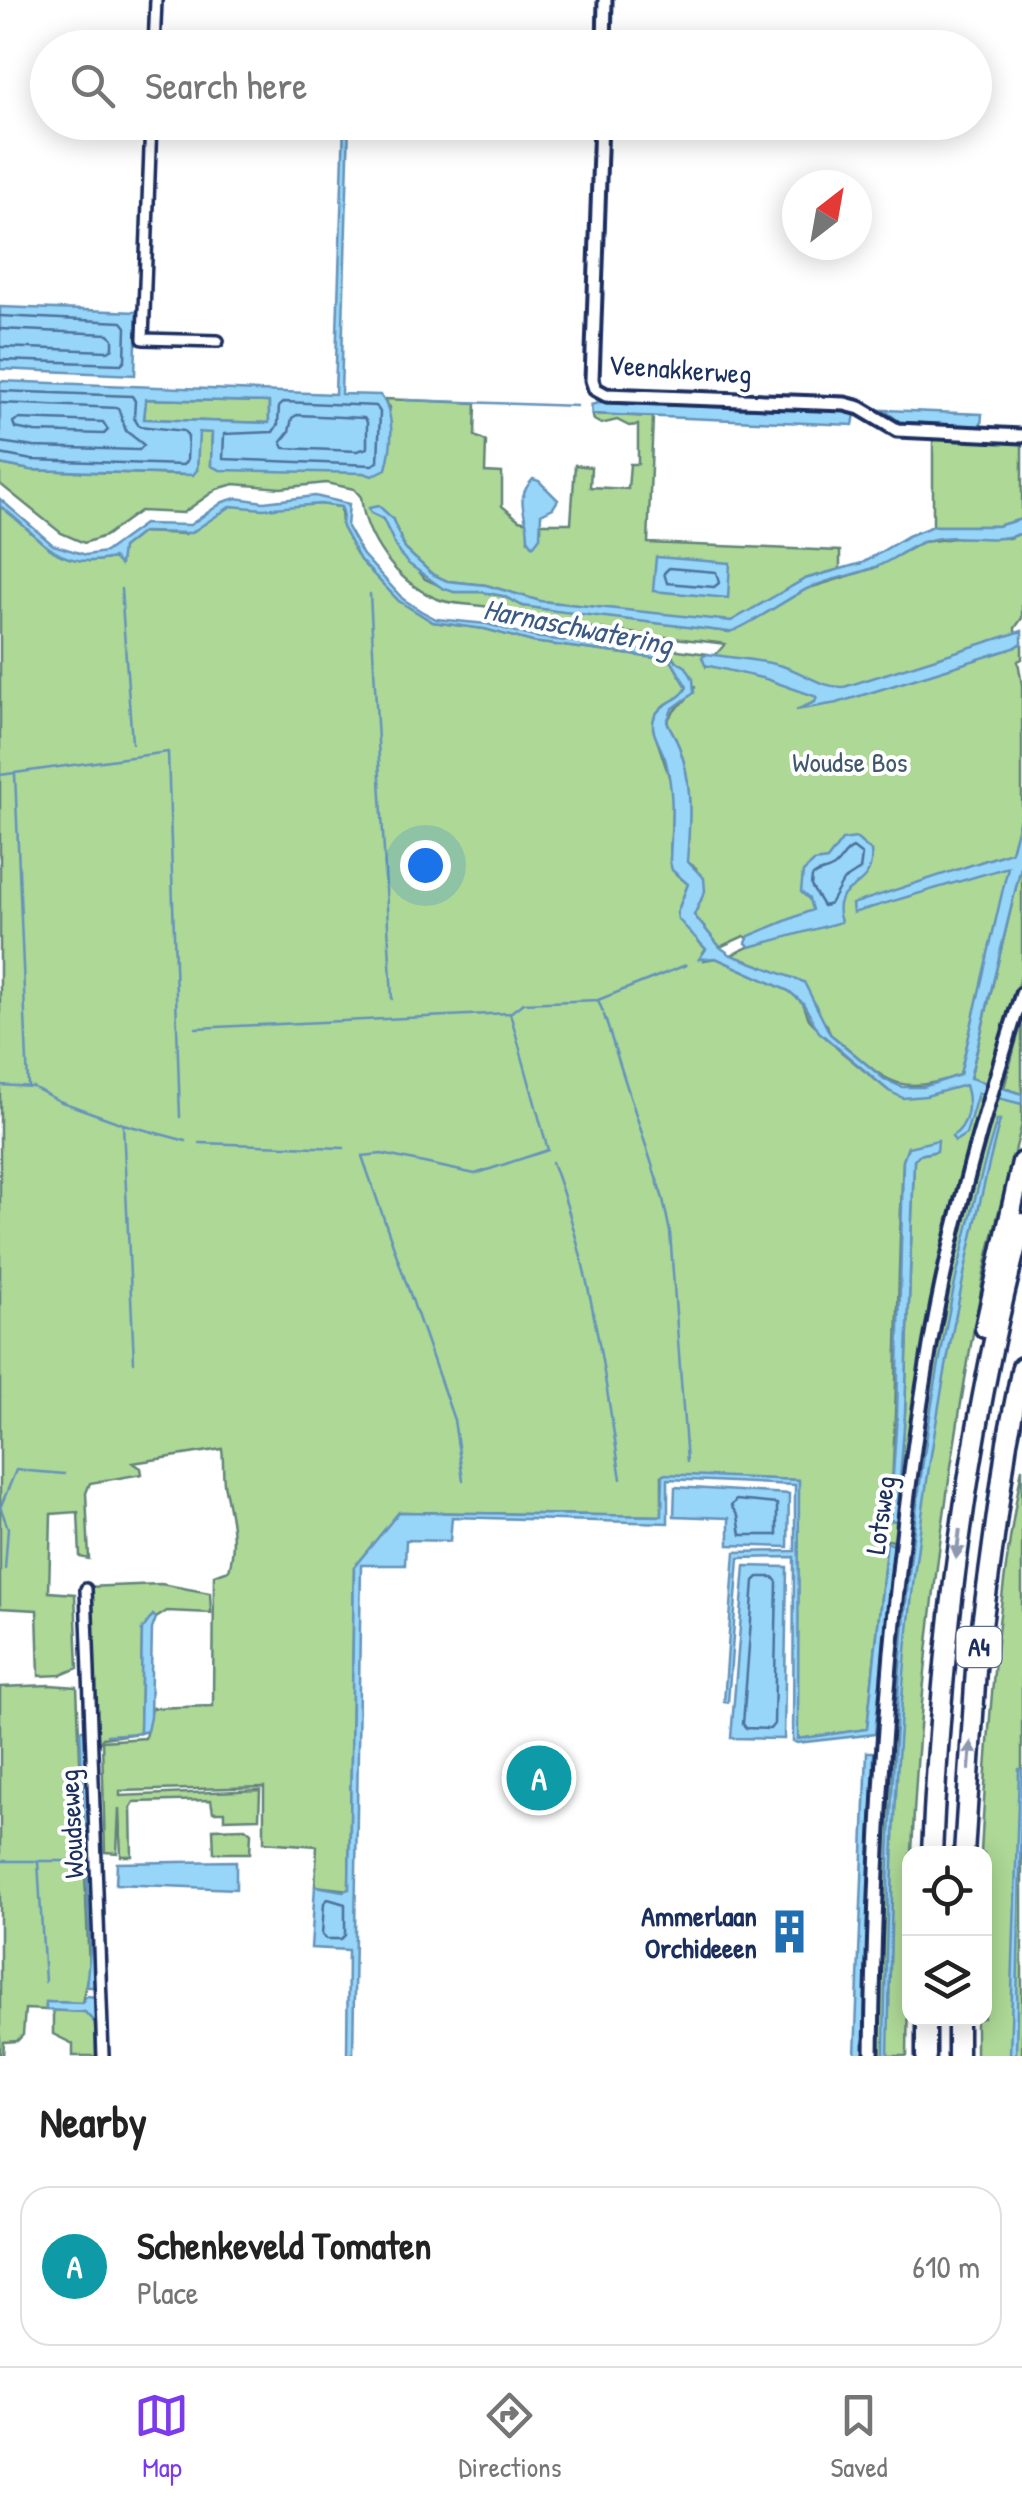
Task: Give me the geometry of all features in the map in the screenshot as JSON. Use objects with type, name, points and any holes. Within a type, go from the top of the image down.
[{"type":"highway","name":"A4","points":[[972,1447],[970,1404],[1022,1162]]},
{"type":"highway","name":"A4","points":[[933,1846],[944,1669],[972,1447],[1022,1223]]},
{"type":"highway","name":"A4","points":[[965,1846],[976,1670],[1007,1442],[1022,1367]]},
{"type":"highway","name":"A4","points":[[1007,1442],[1022,1397]]},
{"type":"highway","points":[[926,2026],[926,2056]]},
{"type":"highway","points":[[958,2026],[958,2056]]},
{"type":"street","points":[[155,30],[156,0]]},
{"type":"street","points":[[604,30],[605,0]]},
{"type":"street","points":[[150,140],[144,339],[218,341]]},
{"type":"street","name":"Veenakkerweg","points":[[600,140],[592,380],[600,393],[845,404],[860,408],[897,430],[1022,436]]},
{"type":"street","name":"Lotsweg","points":[[872,2056],[881,1748],[899,1558],[930,1344],[988,1102],[1022,994]]},
{"type":"street","name":"Woudseweg","points":[[86,1590],[103,2056]]},
{"type":"green space","points":[[146,399],[269,402],[269,423],[144,419]]},
{"type":"green space","name":"Woudse Bos","points":[[384,399],[476,403],[475,436],[486,441],[485,472],[502,473],[502,506],[519,520],[528,522],[528,540],[541,530],[541,523],[571,523],[575,465],[591,467],[590,487],[628,489],[630,464],[638,464],[638,425],[629,426],[617,420],[601,424],[592,414],[653,417],[648,543],[840,551],[840,569],[805,579],[734,621],[719,621],[540,601],[486,585],[447,581],[432,574],[405,549],[392,518],[375,513],[425,579],[454,592],[482,592],[503,596],[523,606],[729,632],[806,589],[874,568],[923,542],[963,537],[1009,538],[1022,533],[1022,618],[1015,628],[1016,646],[1022,643],[1022,659],[1018,661],[1022,685],[1022,811],[1011,852],[984,861],[1009,866],[960,1075],[917,1085],[888,1079],[830,1034],[827,1025],[764,967],[731,955],[757,943],[744,936],[720,947],[694,915],[701,900],[696,868],[686,861],[689,790],[682,756],[667,723],[695,687],[674,657],[664,653],[671,649],[708,654],[704,655],[706,666],[725,644],[557,623],[435,598],[408,581],[385,556],[354,489],[326,483],[281,488],[234,484],[217,489],[183,513],[140,511],[105,536],[84,543],[61,533],[0,484],[0,464],[31,470],[185,475],[197,470],[198,432],[212,432],[211,465],[364,473],[390,408]]},
{"type":"green space","points":[[933,438],[1022,441],[1022,519],[997,526],[933,526]]},
{"type":"green space","points":[[0,506],[62,556],[93,561],[113,558],[119,564],[122,548],[142,532],[185,534],[231,506],[341,507],[342,527],[360,560],[399,601],[433,622],[485,629],[533,642],[671,660],[687,687],[684,694],[663,706],[655,716],[653,728],[673,788],[670,862],[688,884],[681,903],[698,941],[706,949],[702,954],[704,960],[716,958],[789,991],[838,1049],[889,1091],[965,1085],[983,1094],[948,1238],[901,1519],[897,1521],[895,1541],[887,1540],[867,1729],[800,1739],[797,1735],[798,1480],[662,1476],[662,1516],[400,1512],[354,1567],[349,1890],[315,1886],[317,1846],[264,1842],[264,1787],[120,1791],[120,1796],[260,1790],[259,1818],[224,1819],[224,1812],[213,1812],[211,1800],[134,1802],[132,1856],[121,1856],[119,1808],[117,1853],[105,1852],[102,1741],[145,1738],[151,1708],[213,1706],[214,1575],[229,1570],[233,1550],[222,1449],[133,1463],[141,1468],[142,1474],[90,1483],[86,1493],[89,1559],[80,1557],[78,1512],[51,1514],[49,1592],[75,1594],[78,1668],[61,1675],[39,1676],[37,1610],[0,1608]],"holes":[[[908,1147],[937,1151],[914,1160],[905,1413],[897,1521],[890,1520],[903,1161]]]},
{"type":"green space","points":[[1022,862],[1022,973],[986,1083],[970,1079]]},
{"type":"green space","points":[[1022,1019],[1022,1094],[1004,1088]]},
{"type":"green space","points":[[998,1097],[1022,1104],[1022,1124],[983,1279],[958,1422],[921,1709],[912,1846],[902,1846],[902,2026],[907,2026],[907,2056],[878,2056],[886,1768],[904,1552],[920,1432],[960,1240]]},
{"type":"green space","points":[[1022,1468],[1022,2056],[976,2056],[976,2026],[992,2026],[992,1846],[981,1846],[1006,1564]]},
{"type":"green space","points":[[161,1584],[210,1593],[211,1613],[167,1611],[153,1616],[142,1631],[140,1733],[103,1738],[93,1751],[86,1587]]},
{"type":"green space","points":[[0,1687],[77,1687],[89,1969],[82,2003],[46,2002],[46,2010],[25,2009],[23,2035],[17,2041],[4,2042],[0,2056]]},
{"type":"green space","points":[[245,1828],[251,1833],[250,1853],[214,1853],[213,1829]]},
{"type":"green space","points":[[53,2010],[85,2012],[95,2023],[96,2056],[73,2056],[73,2044],[53,2034]]},
{"type":"water","points":[[343,140],[348,140],[341,394],[380,395],[385,402],[391,430],[386,469],[372,476],[220,470],[211,466],[212,433],[199,432],[197,470],[193,475],[31,470],[0,464],[0,381],[335,394]],"holes":[[[146,399],[269,402],[269,423],[144,419]]]},
{"type":"water","points":[[0,307],[137,312],[135,375],[0,369]]},
{"type":"water","points":[[591,405],[855,414],[853,425],[592,414]]},
{"type":"water","points":[[884,410],[982,414],[981,426],[900,422]]},
{"type":"water","points":[[533,479],[558,500],[541,514],[540,537],[533,546],[528,539],[522,501]]},
{"type":"water","points":[[315,496],[349,504],[347,527],[363,555],[403,599],[436,619],[487,624],[534,637],[664,653],[686,667],[693,679],[694,693],[672,709],[667,722],[686,772],[690,807],[687,861],[704,878],[705,891],[694,915],[731,955],[804,982],[830,1034],[884,1079],[902,1087],[923,1087],[960,1075],[1008,867],[853,913],[852,904],[1011,852],[1022,811],[1022,862],[970,1078],[1022,1094],[1022,1104],[978,1093],[966,1134],[955,1141],[952,1136],[967,1114],[965,1085],[903,1098],[889,1091],[819,1032],[803,1003],[789,991],[716,958],[699,959],[706,949],[678,919],[688,884],[672,870],[670,862],[671,788],[653,729],[657,713],[687,687],[671,660],[533,642],[485,629],[433,622],[399,601],[360,560],[342,527],[341,507],[231,506],[191,533],[142,532],[122,548],[120,565],[113,558],[93,561],[62,556],[0,506],[0,499],[53,545],[86,555],[105,552],[144,524],[190,525],[223,502],[236,498],[264,502]]},
{"type":"water","points":[[379,506],[392,518],[405,549],[432,574],[447,581],[486,585],[540,601],[731,621],[805,579],[862,563],[933,526],[997,526],[1022,519],[1022,533],[923,542],[875,567],[809,588],[729,632],[523,606],[503,596],[442,588],[399,553],[383,519],[369,508]]},
{"type":"water","points":[[656,557],[730,563],[728,598],[653,591]]},
{"type":"water","points":[[1022,631],[1022,643],[1014,648],[837,703],[796,710],[815,702],[817,697],[766,679],[705,665],[702,657],[708,654],[773,664],[828,685],[844,687]]},
{"type":"water","points":[[856,838],[871,851],[871,865],[860,882],[840,900],[841,922],[750,947],[746,943],[749,936],[812,910],[809,899],[801,892],[803,872],[814,862],[827,860],[842,840]]},
{"type":"water","points":[[997,1120],[945,1374],[915,1566],[899,1736],[888,2056],[884,2056],[898,1702],[922,1466],[966,1234]]},
{"type":"water","points":[[938,1140],[937,1151],[914,1160],[897,1521],[890,1520],[897,1414],[903,1161],[908,1147]]},
{"type":"water","points":[[663,1474],[799,1480],[798,1739],[867,1729],[887,1542],[894,1545],[875,1734],[793,1741],[794,1557],[739,1558],[728,1702],[724,1702],[735,1552],[795,1551],[795,1485],[668,1479],[668,1523],[452,1517],[450,1541],[406,1540],[405,1565],[361,1565],[353,2056],[347,2056],[348,1950],[311,1948],[315,1886],[349,1889],[354,1567],[399,1512],[662,1516]]},
{"type":"water","points":[[675,1487],[789,1494],[788,1547],[729,1545],[729,1518],[674,1516]]},
{"type":"water","points":[[745,1566],[787,1567],[784,1739],[731,1738]]},
{"type":"water","points":[[153,1615],[156,1618],[152,1629],[150,1717],[147,1731],[140,1733],[142,1630]]},
{"type":"water","points":[[80,1730],[85,1730],[97,1987],[86,1987],[90,1949]]},
{"type":"water","points":[[867,1752],[874,1752],[864,2056],[855,2056]]},
{"type":"water","points":[[1019,1769],[1016,2056],[1010,2056]]},
{"type":"water","points":[[236,1861],[236,1889],[116,1884],[117,1863]]},
{"type":"water","points":[[86,1996],[97,1997],[100,2056],[96,2056],[95,2023],[85,2012],[46,2010],[46,2002],[82,2003]]},
{"type":"waterway","points":[[404,400],[577,406]]},
{"type":"waterway","points":[[121,589],[132,743]]},
{"type":"waterway","points":[[370,594],[392,999]]},
{"type":"waterway","points":[[0,775],[168,752],[180,1117]]},
{"type":"waterway","points":[[15,774],[28,1086]]},
{"type":"waterway","points":[[196,1028],[510,1013],[523,1003],[598,1000],[686,965]]},
{"type":"waterway","points":[[598,1000],[603,1012]]},
{"type":"waterway","points":[[463,1480],[454,1420],[362,1156],[382,1154],[475,1174],[548,1150],[510,1013]]},
{"type":"waterway","points":[[604,1015],[670,1232],[687,1462]]},
{"type":"waterway","points":[[0,1085],[33,1087],[59,1101],[123,1124],[186,1141]]},
{"type":"waterway","points":[[123,1124],[134,1362]]},
{"type":"waterway","points":[[200,1143],[344,1148]]},
{"type":"waterway","points":[[552,1162],[586,1278],[621,1479]]},
{"type":"waterway","points":[[0,1508],[16,1470],[65,1474]]},
{"type":"waterway","points":[[1,1509],[8,1528],[5,1569]]},
{"type":"waterway","points":[[107,1735],[140,1733]]},
{"type":"waterway","points":[[0,1861],[80,1861]]},
{"type":"waterway","points":[[38,1861],[45,1982]]},
{"type":"place","name":"Schenkeveld Tomaten","points":[[539,1778]]},
{"type":"place","name":"Ammerlaan Orchideeen","points":[[790,1932]]},
{"type":"water label","name":"Harnaschwatering","points":[[578,626]]}]
